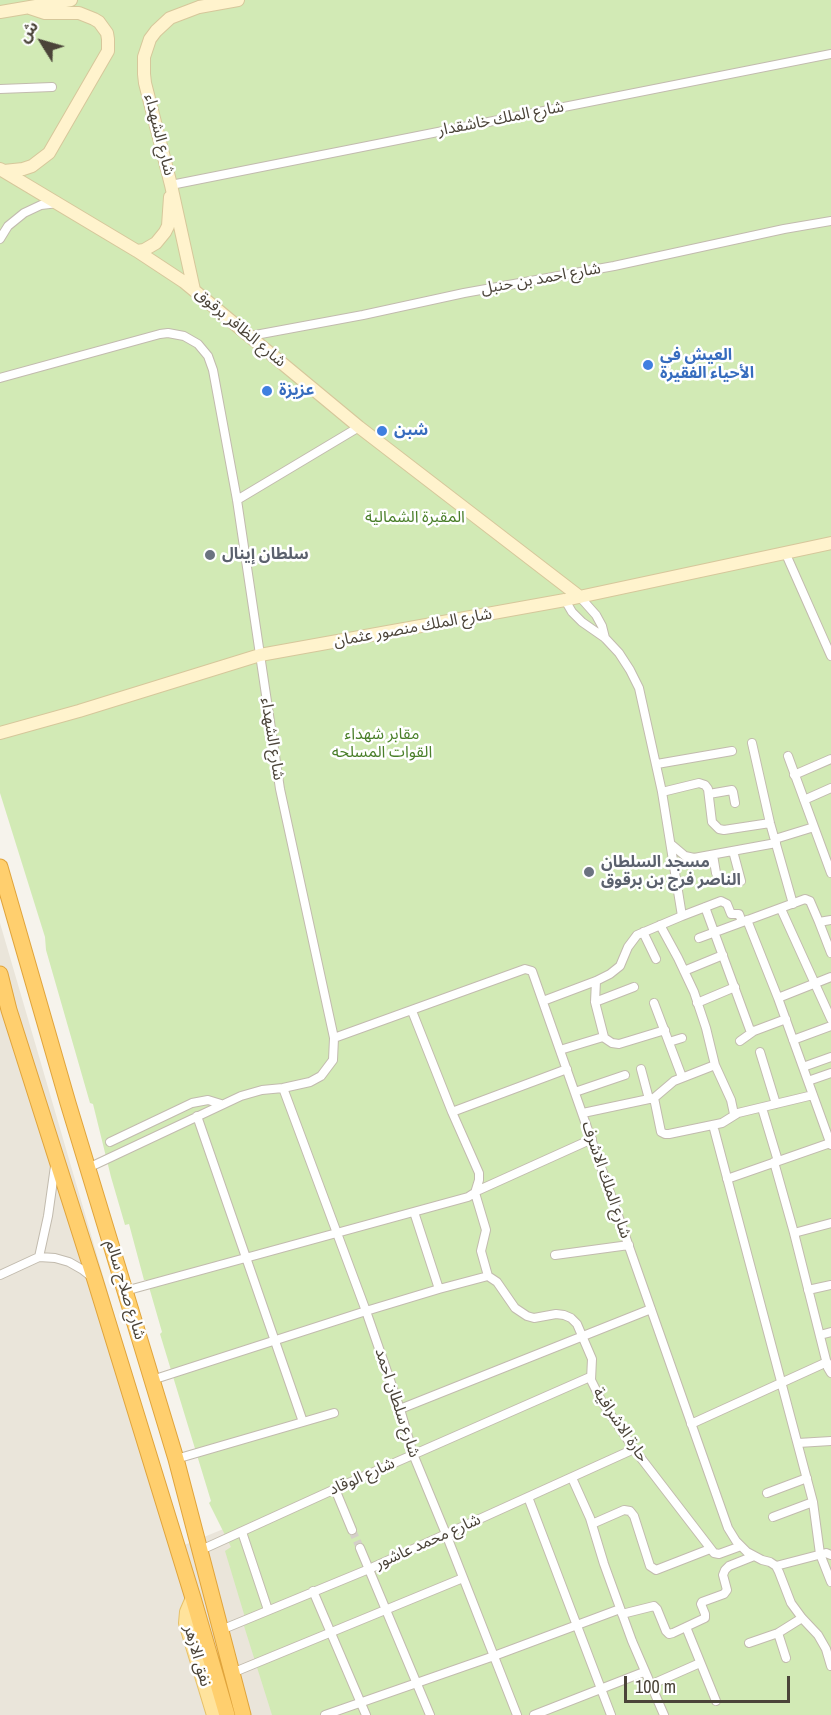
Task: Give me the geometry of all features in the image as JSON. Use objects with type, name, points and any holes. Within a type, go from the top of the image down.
[{"type":"highway","name":"شارع صلاح سالم","points":[[0,867],[176,1459],[243,1715]]},
{"type":"highway","name":"شارع صلاح سالم","points":[[0,974],[227,1715]]},
{"type":"main road","points":[[0,12],[71,0]]},
{"type":"main road","name":"شارع الشهداء","points":[[194,290],[144,74],[144,57],[150,39],[170,18],[199,7],[238,0]]},
{"type":"main road","points":[[2,170],[23,169],[38,162],[48,153],[108,51],[106,33],[99,22],[94,19],[79,13],[45,12],[30,8]]},
{"type":"main road","name":"شارع الظافر برقوق","points":[[2,170],[137,251],[194,290],[359,427],[580,597]]},
{"type":"main road","points":[[137,251],[156,243],[165,232],[168,226],[171,185]]},
{"type":"main road","name":"شارع الملك منصور عثمان","points":[[0,733],[260,655],[565,600],[831,543]]},
{"type":"main road","name":"نفق الازهر","points":[[193,1598],[187,1612],[186,1623],[211,1711]]},
{"type":"street","name":"شارع الملك خاشقدار","points":[[171,185],[831,54]]},
{"type":"street","points":[[0,89],[52,87]]},
{"type":"street","points":[[0,239],[8,226],[24,213],[41,205],[58,203]]},
{"type":"street","name":"شارع احمد بن حنبل","points":[[250,336],[474,291],[624,264],[831,221]]},
{"type":"street","name":"شارع الشهداء","points":[[0,378],[168,333],[184,336],[198,344],[208,356],[213,370],[237,500],[280,789],[334,1038],[333,1060],[321,1076],[310,1082],[241,1096],[88,1168]]},
{"type":"street","points":[[237,500],[359,427]]},
{"type":"street","points":[[785,552],[831,656]]},
{"type":"street","points":[[580,597],[596,615],[605,638]]},
{"type":"street","points":[[565,600],[572,612],[605,638],[625,661],[639,688],[657,764],[682,916]]},
{"type":"street","points":[[752,743],[770,823],[793,904]]},
{"type":"street","points":[[657,764],[732,751]]},
{"type":"street","points":[[788,756],[831,873]]},
{"type":"street","points":[[794,775],[831,759]]},
{"type":"street","points":[[662,792],[699,783],[707,787],[712,822],[719,829],[770,823]]},
{"type":"street","points":[[804,800],[831,788]]},
{"type":"street","points":[[709,794],[732,790],[735,803]]},
{"type":"street","points":[[672,845],[689,858],[713,855],[776,841],[814,827]]},
{"type":"street","points":[[734,851],[741,881]]},
{"type":"street","points":[[713,855],[716,873]]},
{"type":"street","points":[[699,938],[805,899],[819,922],[831,953]]},
{"type":"street","points":[[543,1001],[596,981],[615,970],[620,966],[631,943],[637,935],[643,932],[723,901],[730,913],[739,914],[745,921],[778,998],[831,1144],[727,1179]]},
{"type":"street","points":[[705,907],[749,1028],[754,1031]]},
{"type":"street","points":[[781,909],[831,1019]]},
{"type":"street","points":[[819,922],[831,920]]},
{"type":"street","points":[[660,925],[684,971],[697,1003],[715,1065],[735,1114]]},
{"type":"street","points":[[643,932],[656,959]]},
{"type":"street","points":[[684,971],[723,955]]},
{"type":"street","name":"شارع الملك الاشرف","points":[[334,1038],[529,969],[534,974],[728,1528],[741,1546],[754,1556],[776,1566]]},
{"type":"street","points":[[778,998],[831,977]]},
{"type":"street","points":[[596,981],[595,1002],[604,1037],[612,1043],[619,1044],[665,1030]]},
{"type":"street","points":[[595,1002],[634,987]]},
{"type":"street","points":[[697,1003],[735,987]]},
{"type":"street","points":[[654,1003],[682,1077]]},
{"type":"street","points":[[152,1380],[366,1311],[488,1276],[481,1251],[486,1230],[475,1193],[479,1173],[412,1011]]},
{"type":"street","points":[[740,1041],[754,1031],[786,1019]]},
{"type":"street","points":[[793,1040],[831,1026]]},
{"type":"street","points":[[560,1050],[604,1037]]},
{"type":"street","points":[[669,1042],[682,1038]]},
{"type":"street","points":[[760,1052],[776,1104]]},
{"type":"street","points":[[803,1066],[831,1057]]},
{"type":"street","points":[[583,1113],[651,1099],[682,1077],[715,1065]]},
{"type":"street","points":[[452,1112],[567,1069]]},
{"type":"street","points":[[641,1069],[661,1132],[665,1134],[722,1123],[735,1114],[813,1095]]},
{"type":"street","points":[[808,1081],[831,1073]]},
{"type":"street","points":[[575,1092],[625,1075]]},
{"type":"street","name":"شارع سلطان احمد","points":[[283,1088],[366,1311],[413,1454],[517,1715]]},
{"type":"street","name":"شارع الشهداء","points":[[110,1142],[192,1103],[208,1100],[221,1104]]},
{"type":"street","points":[[762,1108],[831,1373]]},
{"type":"street","points":[[197,1116],[303,1422]]},
{"type":"street","points":[[713,1125],[813,1502],[820,1554],[831,1582]]},
{"type":"street","points":[[125,1292],[468,1197],[592,1139]]},
{"type":"street","points":[[39,1257],[52,1195],[55,1156]]},
{"type":"street","points":[[414,1212],[439,1289]]},
{"type":"street","points":[[794,1233],[831,1223]]},
{"type":"street","points":[[555,1255],[629,1245]]},
{"type":"street","points":[[0,1275],[39,1257],[69,1262],[95,1280]]},
{"type":"street","name":"حارة الاشرافية","points":[[488,1276],[497,1282],[520,1313],[534,1318],[564,1315],[577,1324],[592,1364],[590,1377],[602,1402],[634,1449],[710,1549]]},
{"type":"street","points":[[808,1290],[831,1285]]},
{"type":"street","points":[[400,1409],[651,1309]]},
{"type":"street","points":[[820,1335],[831,1332]]},
{"type":"street","points":[[692,1424],[827,1362]]},
{"type":"street","name":"شارع الوقاد","points":[[201,1550],[590,1377]]},
{"type":"street","points":[[176,1459],[334,1413]]},
{"type":"street","points":[[798,1443],[831,1442]]},
{"type":"street","name":"شارع محمد عاشور","points":[[221,1630],[369,1569],[634,1449]]},
{"type":"street","points":[[572,1478],[592,1524],[621,1612],[644,1672],[664,1715]]},
{"type":"street","points":[[767,1493],[807,1478]]},
{"type":"street","points":[[335,1489],[352,1530]]},
{"type":"street","points":[[528,1497],[611,1715]]},
{"type":"street","points":[[773,1517],[813,1502]]},
{"type":"street","points":[[592,1524],[624,1510],[630,1511],[634,1516],[650,1566],[656,1569],[710,1549],[719,1554],[741,1546]]},
{"type":"street","points":[[242,1532],[268,1610]]},
{"type":"street","points":[[360,1548],[430,1715]]},
{"type":"street","points":[[831,1555],[820,1554],[776,1566],[791,1603],[814,1629],[822,1642],[831,1666]]},
{"type":"street","points":[[325,1715],[338,1713],[360,1702],[577,1625],[621,1612],[653,1606],[657,1608],[667,1632],[671,1634],[705,1617],[702,1602],[726,1592],[723,1575],[727,1568],[754,1556]]},
{"type":"street","points":[[232,1673],[463,1578]]},
{"type":"street","points":[[313,1592],[366,1715]]},
{"type":"street","points":[[748,1643],[778,1633],[802,1618]]},
{"type":"street","points":[[686,1627],[716,1701]]},
{"type":"street","points":[[778,1633],[786,1658]]},
{"type":"street","points":[[650,1685],[700,1663]]},
{"type":"street","points":[[534,1715],[644,1672]]},
{"type":"shaded area","points":[[0,923],[182,1546],[411,1452],[831,1715],[0,1715]]},
{"type":"green space","name":"المقبرة الشمالية","points":[[0,0],[831,0],[831,1715],[272,1715],[244,1626],[247,1624],[225,1551],[231,1547],[209,1503],[211,1501],[160,1334],[162,1332],[147,1280],[144,1280],[129,1224],[125,1225],[93,1104],[90,1103],[46,950],[45,937],[0,793]]},
{"type":"tunnel","points":[[352,1530],[360,1548]]},
{"type":"place","name":"العيش في الأحياء الفقيرة","points":[[648,365]]},
{"type":"place","name":"عزيزة","points":[[267,391]]},
{"type":"place","name":"شبن","points":[[382,431]]},
{"type":"place","name":"سلطان إينال","points":[[210,555]]},
{"type":"place","name":"مسجد السلطان الناصر فرج بن برقوق","points":[[589,872]]},
{"type":"park label","name":"مقابر شهداء القوات المسلحه","points":[[382,744]]}]
